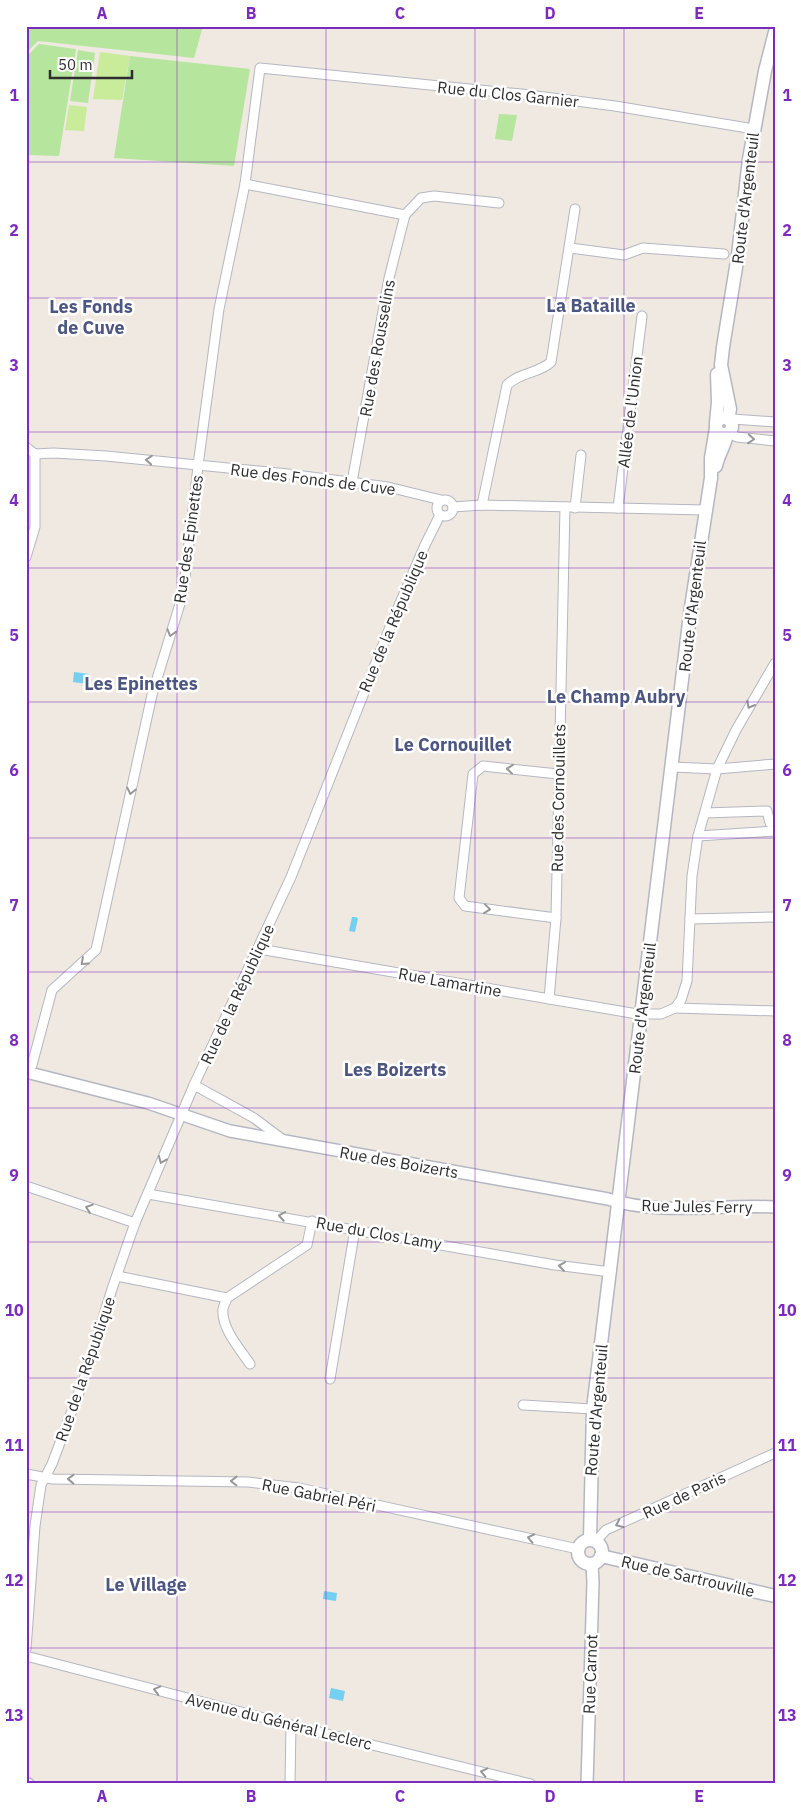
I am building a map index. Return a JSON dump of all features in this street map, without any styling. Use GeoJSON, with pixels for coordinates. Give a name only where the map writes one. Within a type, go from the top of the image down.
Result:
{"type":"FeatureCollection","features":[{"type":"Feature","properties":{"kind":"main road","name":"Route d'Argenteuil"},"geometry":{"type":"LineString","coordinates":[[593,1540],[593,1409],[690,614],[710,478],[711,458],[725,427],[730,409],[721,365],[738,255],[745,187],[754,129],[775,32]]}},
{"type":"Feature","properties":{"kind":"main road"},"geometry":{"type":"LineString","coordinates":[[593,1540],[602,1548],[596,1560],[581,1560],[578,1555],[578,1549],[583,1541],[593,1540]]}},
{"type":"Feature","properties":{"kind":"main road","name":"Rue de Sartrouville"},"geometry":{"type":"LineString","coordinates":[[596,1560],[775,1596]]}},
{"type":"Feature","properties":{"kind":"street","name":"Rue du Clos Garnier"},"geometry":{"type":"LineString","coordinates":[[260,68],[521,94],[615,106],[754,129]]}},
{"type":"Feature","properties":{"kind":"street","name":"Rue des Epinettes"},"geometry":{"type":"LineString","coordinates":[[27,1072],[32,1065],[52,990],[96,950],[152,695],[183,594],[219,309],[245,184],[260,68]]}},
{"type":"Feature","properties":{"kind":"street"},"geometry":{"type":"LineString","coordinates":[[245,184],[405,215],[421,198],[434,196],[499,203]]}},
{"type":"Feature","properties":{"kind":"street"},"geometry":{"type":"LineString","coordinates":[[482,505],[507,385],[524,374],[547,366],[551,362],[575,209]]}},
{"type":"Feature","properties":{"kind":"street","name":"Rue des Rousselins"},"geometry":{"type":"LineString","coordinates":[[352,482],[389,278],[405,215]]}},
{"type":"Feature","properties":{"kind":"street"},"geometry":{"type":"LineString","coordinates":[[570,248],[624,255],[643,248],[724,254]]}},
{"type":"Feature","properties":{"kind":"street","name":"Allée de l'Union"},"geometry":{"type":"LineString","coordinates":[[618,508],[642,316]]}},
{"type":"Feature","properties":{"kind":"street"},"geometry":{"type":"LineString","coordinates":[[775,422],[733,419],[725,427],[736,437],[775,441]]}},
{"type":"Feature","properties":{"kind":"street"},"geometry":{"type":"LineString","coordinates":[[26,447],[35,454],[35,527],[26,557]]}},
{"type":"Feature","properties":{"kind":"street","name":"Rue des Fonds de Cuve"},"geometry":{"type":"LineString","coordinates":[[35,454],[54,453],[106,456],[352,482],[388,487],[440,500]]}},
{"type":"Feature","properties":{"kind":"street"},"geometry":{"type":"LineString","coordinates":[[575,508],[581,455]]}},
{"type":"Feature","properties":{"kind":"street"},"geometry":{"type":"LineString","coordinates":[[440,500],[449,500],[453,507],[450,514],[445,516],[440,515],[436,508],[440,500]]}},
{"type":"Feature","properties":{"kind":"street"},"geometry":{"type":"LineString","coordinates":[[453,507],[482,505],[705,510]]}},
{"type":"Feature","properties":{"kind":"street","name":"Rue des Cornouillets"},"geometry":{"type":"LineString","coordinates":[[549,999],[556,918],[565,507]]}},
{"type":"Feature","properties":{"kind":"street","name":"Rue de la République"},"geometry":{"type":"LineString","coordinates":[[26,1649],[35,1526],[41,1485],[52,1464],[85,1376],[135,1223],[180,1115],[291,877],[392,622],[440,515]]}},
{"type":"Feature","properties":{"kind":"street"},"geometry":{"type":"LineString","coordinates":[[675,1008],[681,1000],[687,981],[692,876],[698,836],[717,769],[736,730],[775,663]]}},
{"type":"Feature","properties":{"kind":"street"},"geometry":{"type":"LineString","coordinates":[[672,767],[717,769],[775,764]]}},
{"type":"Feature","properties":{"kind":"street"},"geometry":{"type":"LineString","coordinates":[[556,918],[465,906],[459,898],[473,774],[483,766],[558,774]]}},
{"type":"Feature","properties":{"kind":"street"},"geometry":{"type":"LineString","coordinates":[[698,836],[772,827],[767,812],[705,813]]}},
{"type":"Feature","properties":{"kind":"street"},"geometry":{"type":"LineString","coordinates":[[690,919],[775,917]]}},
{"type":"Feature","properties":{"kind":"street","name":"Rue Lamartine"},"geometry":{"type":"LineString","coordinates":[[259,949],[642,1014],[660,1014],[675,1008],[775,1011]]}},
{"type":"Feature","properties":{"kind":"street","name":"Rue des Boizerts"},"geometry":{"type":"LineString","coordinates":[[27,1072],[148,1103],[230,1131],[619,1202]]}},
{"type":"Feature","properties":{"kind":"street"},"geometry":{"type":"LineString","coordinates":[[194,1085],[254,1118],[284,1141]]}},
{"type":"Feature","properties":{"kind":"street"},"geometry":{"type":"LineString","coordinates":[[26,1186],[135,1223]]}},
{"type":"Feature","properties":{"kind":"street","name":"Rue du Clos Lamy"},"geometry":{"type":"LineString","coordinates":[[148,1194],[312,1221],[556,1265],[611,1272]]}},
{"type":"Feature","properties":{"kind":"street","name":"Rue Jules Ferry"},"geometry":{"type":"LineString","coordinates":[[619,1202],[629,1205],[674,1208],[775,1207]]}},
{"type":"Feature","properties":{"kind":"street"},"geometry":{"type":"LineString","coordinates":[[250,1364],[228,1329],[224,1318],[223,1308],[227,1298],[307,1245],[312,1221]]}},
{"type":"Feature","properties":{"kind":"street"},"geometry":{"type":"LineString","coordinates":[[330,1380],[355,1229]]}},
{"type":"Feature","properties":{"kind":"street"},"geometry":{"type":"LineString","coordinates":[[117,1276],[227,1298]]}},
{"type":"Feature","properties":{"kind":"street"},"geometry":{"type":"LineString","coordinates":[[523,1405],[593,1409]]}},
{"type":"Feature","properties":{"kind":"street","name":"Rue de Paris"},"geometry":{"type":"LineString","coordinates":[[593,1540],[606,1530],[775,1453]]}},
{"type":"Feature","properties":{"kind":"street","name":"Rue Gabriel Péri"},"geometry":{"type":"LineString","coordinates":[[26,1474],[95,1480],[248,1482],[299,1488],[578,1549]]}},
{"type":"Feature","properties":{"kind":"street","name":"Rue Carnot"},"geometry":{"type":"LineString","coordinates":[[587,1784],[593,1582],[596,1560]]}},
{"type":"Feature","properties":{"kind":"street","name":"Avenue du Général Leclerc"},"geometry":{"type":"LineString","coordinates":[[26,1656],[291,1725],[532,1784]]}},
{"type":"Feature","properties":{"kind":"street"},"geometry":{"type":"LineString","coordinates":[[290,1784],[291,1725]]}},
{"type":"Feature","properties":{"kind":"green space"},"geometry":{"type":"Polygon","coordinates":[[[26,26],[203,26],[194,58],[38,41],[26,53],[26,26]]]}},
{"type":"Feature","properties":{"kind":"green space"},"geometry":{"type":"Polygon","coordinates":[[[39,44],[76,49],[59,156],[26,155],[26,57],[39,44]]]}},
{"type":"Feature","properties":{"kind":"green space"},"geometry":{"type":"Polygon","coordinates":[[[78,50],[95,53],[88,103],[70,101],[78,50]]]}},
{"type":"Feature","properties":{"kind":"green space"},"geometry":{"type":"Polygon","coordinates":[[[100,52],[130,56],[122,100],[93,99],[100,52]]]}},
{"type":"Feature","properties":{"kind":"green space"},"geometry":{"type":"Polygon","coordinates":[[[130,56],[250,69],[234,166],[114,158],[130,56]]]}},
{"type":"Feature","properties":{"kind":"green space"},"geometry":{"type":"Polygon","coordinates":[[[69,105],[87,107],[84,131],[65,130],[69,105]]]}},
{"type":"Feature","properties":{"kind":"green space"},"geometry":{"type":"Polygon","coordinates":[[[499,114],[517,115],[512,141],[495,139],[499,114]]]}},
{"type":"Feature","properties":{"kind":"water"},"geometry":{"type":"Polygon","coordinates":[[[74,672],[89,674],[88,684],[73,682],[74,672]]]}},
{"type":"Feature","properties":{"kind":"water"},"geometry":{"type":"Polygon","coordinates":[[[352,917],[358,918],[355,932],[349,931],[352,917]]]}},
{"type":"Feature","properties":{"kind":"water"},"geometry":{"type":"Polygon","coordinates":[[[324,1591],[337,1593],[336,1601],[323,1599],[324,1591]]]}},
{"type":"Feature","properties":{"kind":"water"},"geometry":{"type":"Polygon","coordinates":[[[331,1688],[345,1691],[343,1701],[329,1698],[331,1688]]]}},
{"type":"Feature","properties":{"kind":"district","name":"La Bataille"},"geometry":{"type":"Point","coordinates":[591,306]}},
{"type":"Feature","properties":{"kind":"district","name":"Les Fonds de Cuve"},"geometry":{"type":"Point","coordinates":[91,317]}},
{"type":"Feature","properties":{"kind":"district","name":"Les Epinettes"},"geometry":{"type":"Point","coordinates":[141,684]}},
{"type":"Feature","properties":{"kind":"district","name":"Le Champ Aubry"},"geometry":{"type":"Point","coordinates":[616,697]}},
{"type":"Feature","properties":{"kind":"district","name":"Le Cornouillet"},"geometry":{"type":"Point","coordinates":[453,745]}},
{"type":"Feature","properties":{"kind":"district","name":"Les Boizerts"},"geometry":{"type":"Point","coordinates":[395,1070]}},
{"type":"Feature","properties":{"kind":"district","name":"Le Village"},"geometry":{"type":"Point","coordinates":[146,1585]}}]}
